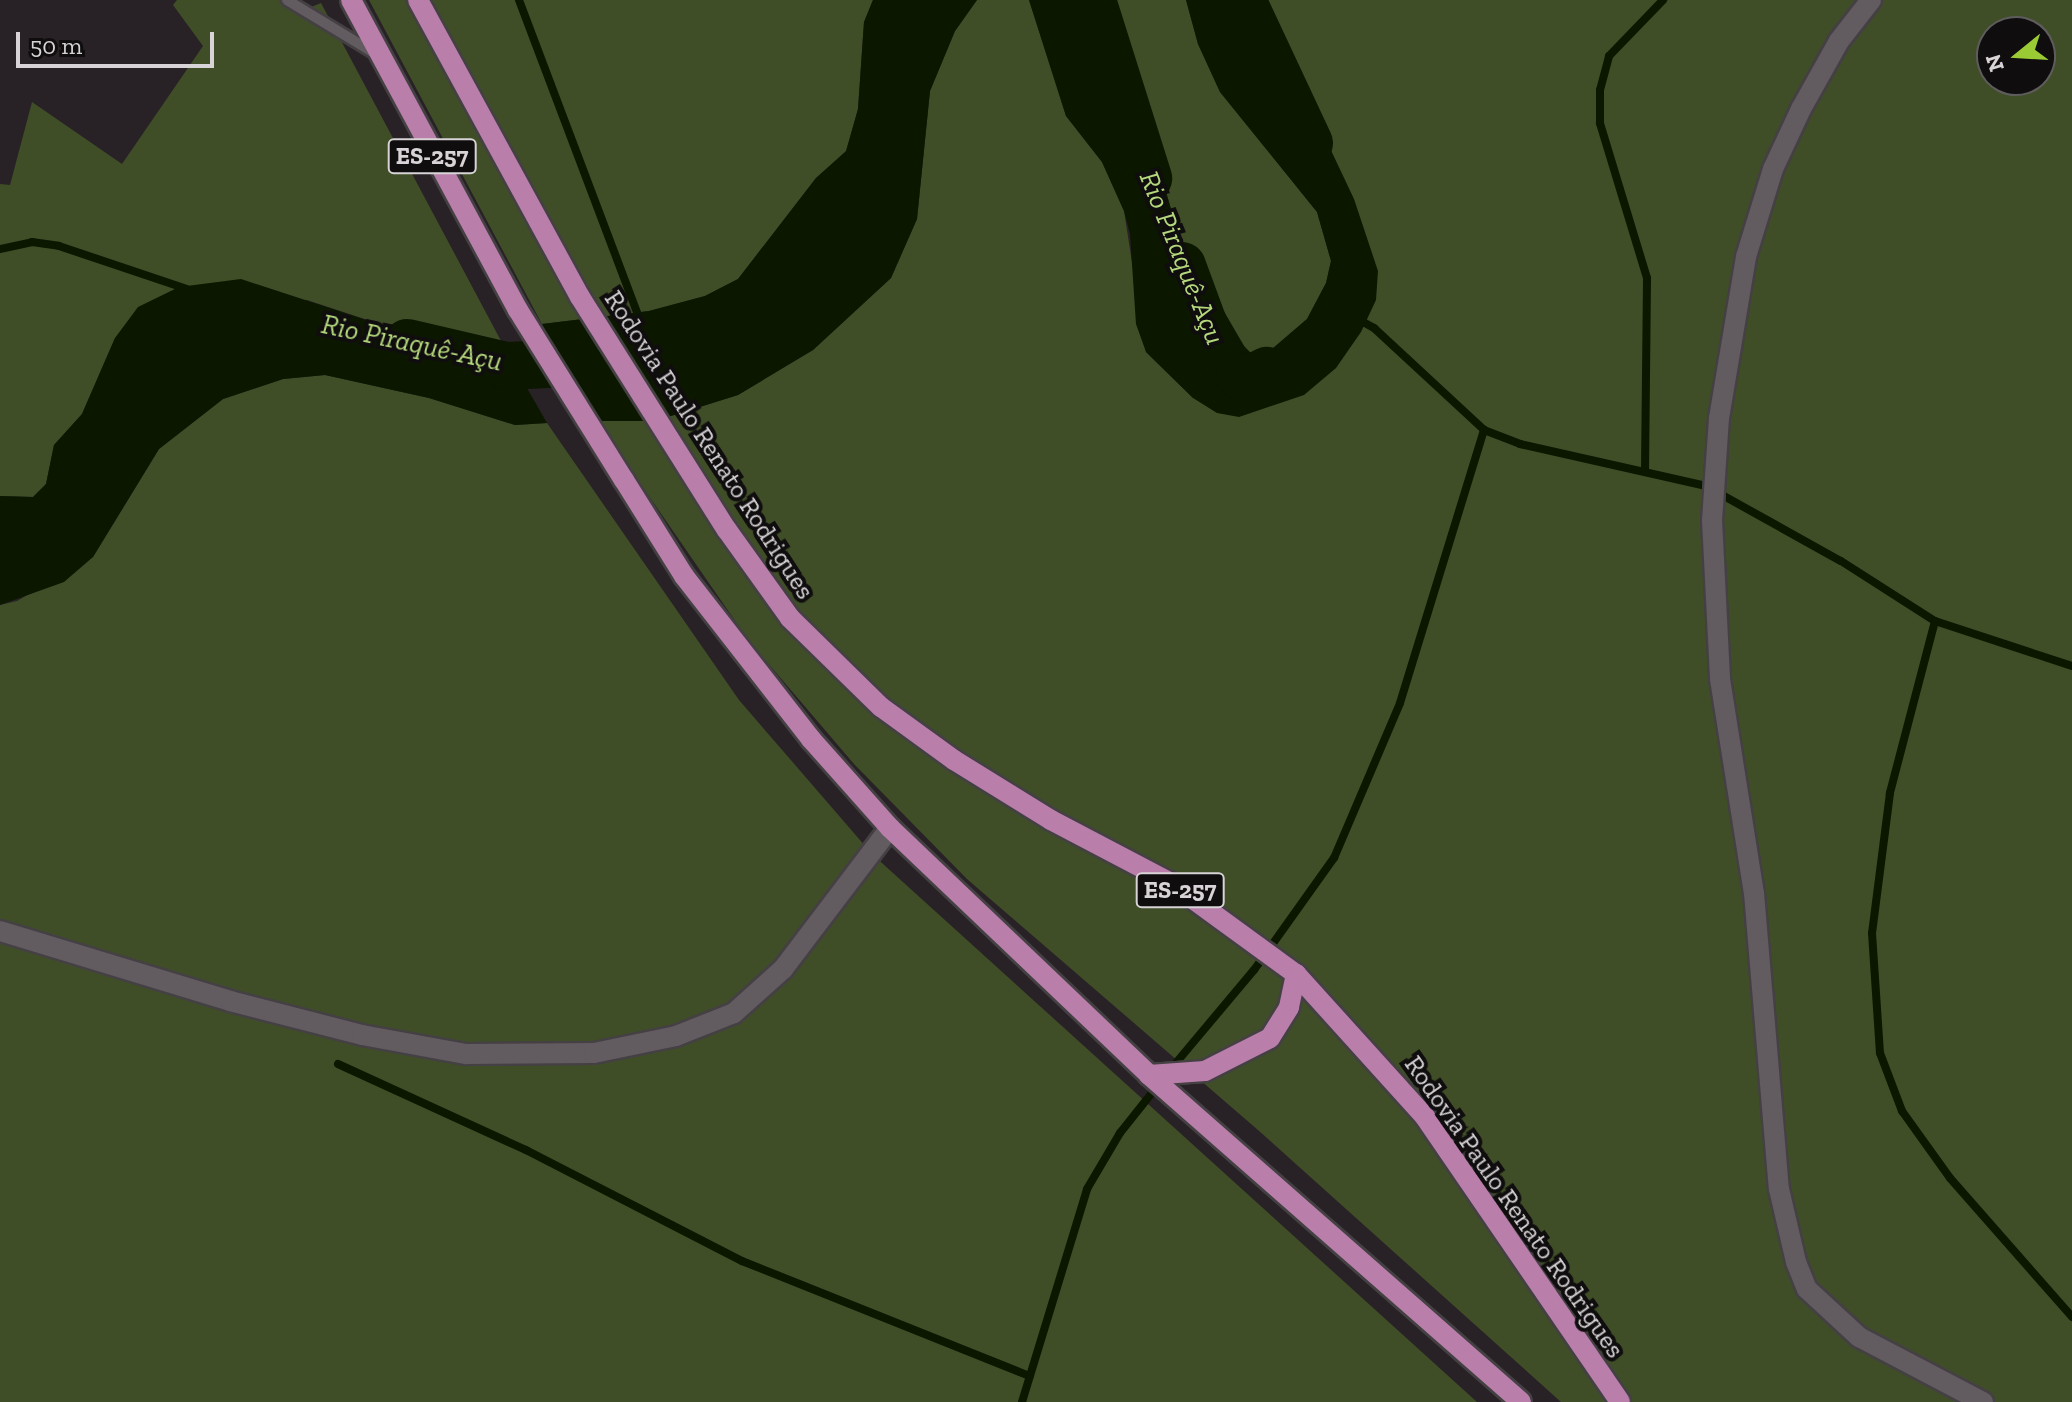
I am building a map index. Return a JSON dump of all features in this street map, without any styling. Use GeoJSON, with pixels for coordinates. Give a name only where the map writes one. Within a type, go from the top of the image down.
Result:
{"type":"FeatureCollection","features":[{"type":"Feature","properties":{"kind":"main road","name":"ES-257"},"geometry":{"type":"LineString","coordinates":[[351,0],[376,54],[518,310],[684,576],[740,652],[890,828],[1149,1075],[1521,1402]]}},
{"type":"Feature","properties":{"kind":"main road","name":"Rodovia Paulo Renato Rodrigues"},"geometry":{"type":"LineString","coordinates":[[418,0],[580,297],[790,618],[881,707],[1051,820],[1171,883],[1296,974],[1425,1117],[1620,1402]]}},
{"type":"Feature","properties":{"kind":"main road"},"geometry":{"type":"LineString","coordinates":[[1149,1075],[1205,1071],[1260,1045],[1282,1021],[1296,974]]}},
{"type":"Feature","properties":{"kind":"street"},"geometry":{"type":"LineString","coordinates":[[1871,0],[1839,41],[1801,109],[1773,169],[1746,257],[1719,418],[1712,520],[1720,679],[1754,893],[1779,1189],[1796,1262],[1807,1289],[1859,1337],[1983,1402]]}},
{"type":"Feature","properties":{"kind":"street"},"geometry":{"type":"LineString","coordinates":[[0,931],[230,1001],[362,1035],[466,1054],[594,1053],[676,1036],[734,1013],[783,969],[890,828]]}},
{"type":"Feature","properties":{"kind":"lane"},"geometry":{"type":"LineString","coordinates":[[287,0],[376,54]]}},
{"type":"Feature","properties":{"kind":"lane"},"geometry":{"type":"LineString","coordinates":[[432,28],[433,0]]}},
{"type":"Feature","properties":{"kind":"green space"},"geometry":{"type":"Polygon","coordinates":[[[177,0],[285,0],[304,10],[321,3],[516,369],[307,300],[115,338],[82,414],[54,445],[46,484],[33,497],[0,496],[0,184],[10,185],[32,102],[122,164],[203,46],[173,5],[177,0]]]}},
{"type":"Feature","properties":{"kind":"green space"},"geometry":{"type":"Polygon","coordinates":[[[369,0],[873,0],[864,22],[858,109],[846,152],[816,178],[738,279],[705,296],[649,311],[542,324],[369,0]]]}},
{"type":"Feature","properties":{"kind":"green space"},"geometry":{"type":"Polygon","coordinates":[[[977,0],[1029,0],[1066,116],[1102,162],[1124,211],[1146,352],[1193,398],[1336,368],[1331,152],[1320,127],[1282,84],[1249,0],[2072,0],[2072,1402],[1561,1402],[1258,1130],[967,879],[854,764],[749,641],[597,421],[655,421],[738,395],[813,350],[891,278],[917,219],[930,91],[955,31],[977,0]]]}},
{"type":"Feature","properties":{"kind":"green space"},"geometry":{"type":"Polygon","coordinates":[[[1108,0],[1186,0],[1198,44],[1220,92],[1317,212],[1331,261],[1326,283],[1307,319],[1258,361],[1231,357],[1207,332],[1159,168],[1109,87],[1104,67],[1108,0]]]}},
{"type":"Feature","properties":{"kind":"green space"},"geometry":{"type":"Polygon","coordinates":[[[325,375],[429,398],[515,425],[547,423],[739,700],[872,854],[1477,1402],[0,1402],[0,605],[17,601],[93,557],[159,449],[223,399],[283,379],[325,375]]]}},
{"type":"Feature","properties":{"kind":"water"},"geometry":{"type":"Polygon","coordinates":[[[873,0],[977,0],[955,31],[930,91],[917,219],[891,278],[813,350],[738,395],[655,421],[597,421],[542,324],[649,311],[705,296],[738,279],[816,178],[846,151],[858,109],[864,22],[873,0]]]}},
{"type":"Feature","properties":{"kind":"water"},"geometry":{"type":"Polygon","coordinates":[[[1029,0],[1108,0],[1104,67],[1109,87],[1159,168],[1207,332],[1231,357],[1258,361],[1307,319],[1326,283],[1331,261],[1317,212],[1220,92],[1198,44],[1186,0],[1249,0],[1282,84],[1320,127],[1354,199],[1378,271],[1376,300],[1361,332],[1336,368],[1304,395],[1239,417],[1217,413],[1193,398],[1146,352],[1136,324],[1130,234],[1124,211],[1102,162],[1066,116],[1029,0]]]}},
{"type":"Feature","properties":{"kind":"water"},"geometry":{"type":"Polygon","coordinates":[[[241,279],[516,369],[547,423],[515,425],[429,398],[325,375],[283,379],[223,399],[159,449],[93,557],[64,582],[0,605],[0,496],[33,497],[46,484],[54,445],[82,414],[115,338],[138,307],[179,287],[241,279]]]}},
{"type":"Feature","properties":{"kind":"waterway"},"geometry":{"type":"LineString","coordinates":[[519,0],[640,321]]}},
{"type":"Feature","properties":{"kind":"waterway","name":"Rio Piraquê-Açu"},"geometry":{"type":"LineString","coordinates":[[1092,0],[1148,178]]}},
{"type":"Feature","properties":{"kind":"waterway","name":"Rio Piraquê-Açu"},"geometry":{"type":"LineString","coordinates":[[1242,0],[1309,143]]}},
{"type":"Feature","properties":{"kind":"waterway"},"geometry":{"type":"LineString","coordinates":[[1645,471],[1647,278],[1600,123],[1600,90],[1609,56],[1663,0]]}},
{"type":"Feature","properties":{"kind":"waterway"},"geometry":{"type":"LineString","coordinates":[[0,249],[32,242],[59,246],[187,289]]}},
{"type":"Feature","properties":{"kind":"waterway","name":"Rio Piraquê-Açu"},"geometry":{"type":"LineString","coordinates":[[1182,266],[1203,323],[1225,361],[1240,376],[1253,378],[1267,371]]}},
{"type":"Feature","properties":{"kind":"waterway"},"geometry":{"type":"LineString","coordinates":[[1356,318],[1374,328],[1484,430],[1520,444],[1706,486],[1841,561],[1935,621],[2072,666]]}},
{"type":"Feature","properties":{"kind":"waterway","name":"Rio Piraquê-Açu"},"geometry":{"type":"LineString","coordinates":[[407,343],[507,366],[607,361]]}},
{"type":"Feature","properties":{"kind":"waterway"},"geometry":{"type":"LineString","coordinates":[[1170,1070],[1254,970],[1334,858],[1400,703],[1484,430]]}},
{"type":"Feature","properties":{"kind":"waterway"},"geometry":{"type":"LineString","coordinates":[[1935,621],[1890,793],[1872,933],[1880,1053],[1902,1111],[1950,1178],[2072,1317]]}},
{"type":"Feature","properties":{"kind":"waterway"},"geometry":{"type":"LineString","coordinates":[[338,1064],[526,1150],[742,1261],[1030,1376]]}},
{"type":"Feature","properties":{"kind":"waterway"},"geometry":{"type":"LineString","coordinates":[[1022,1402],[1087,1189],[1120,1133],[1159,1084]]}}]}
